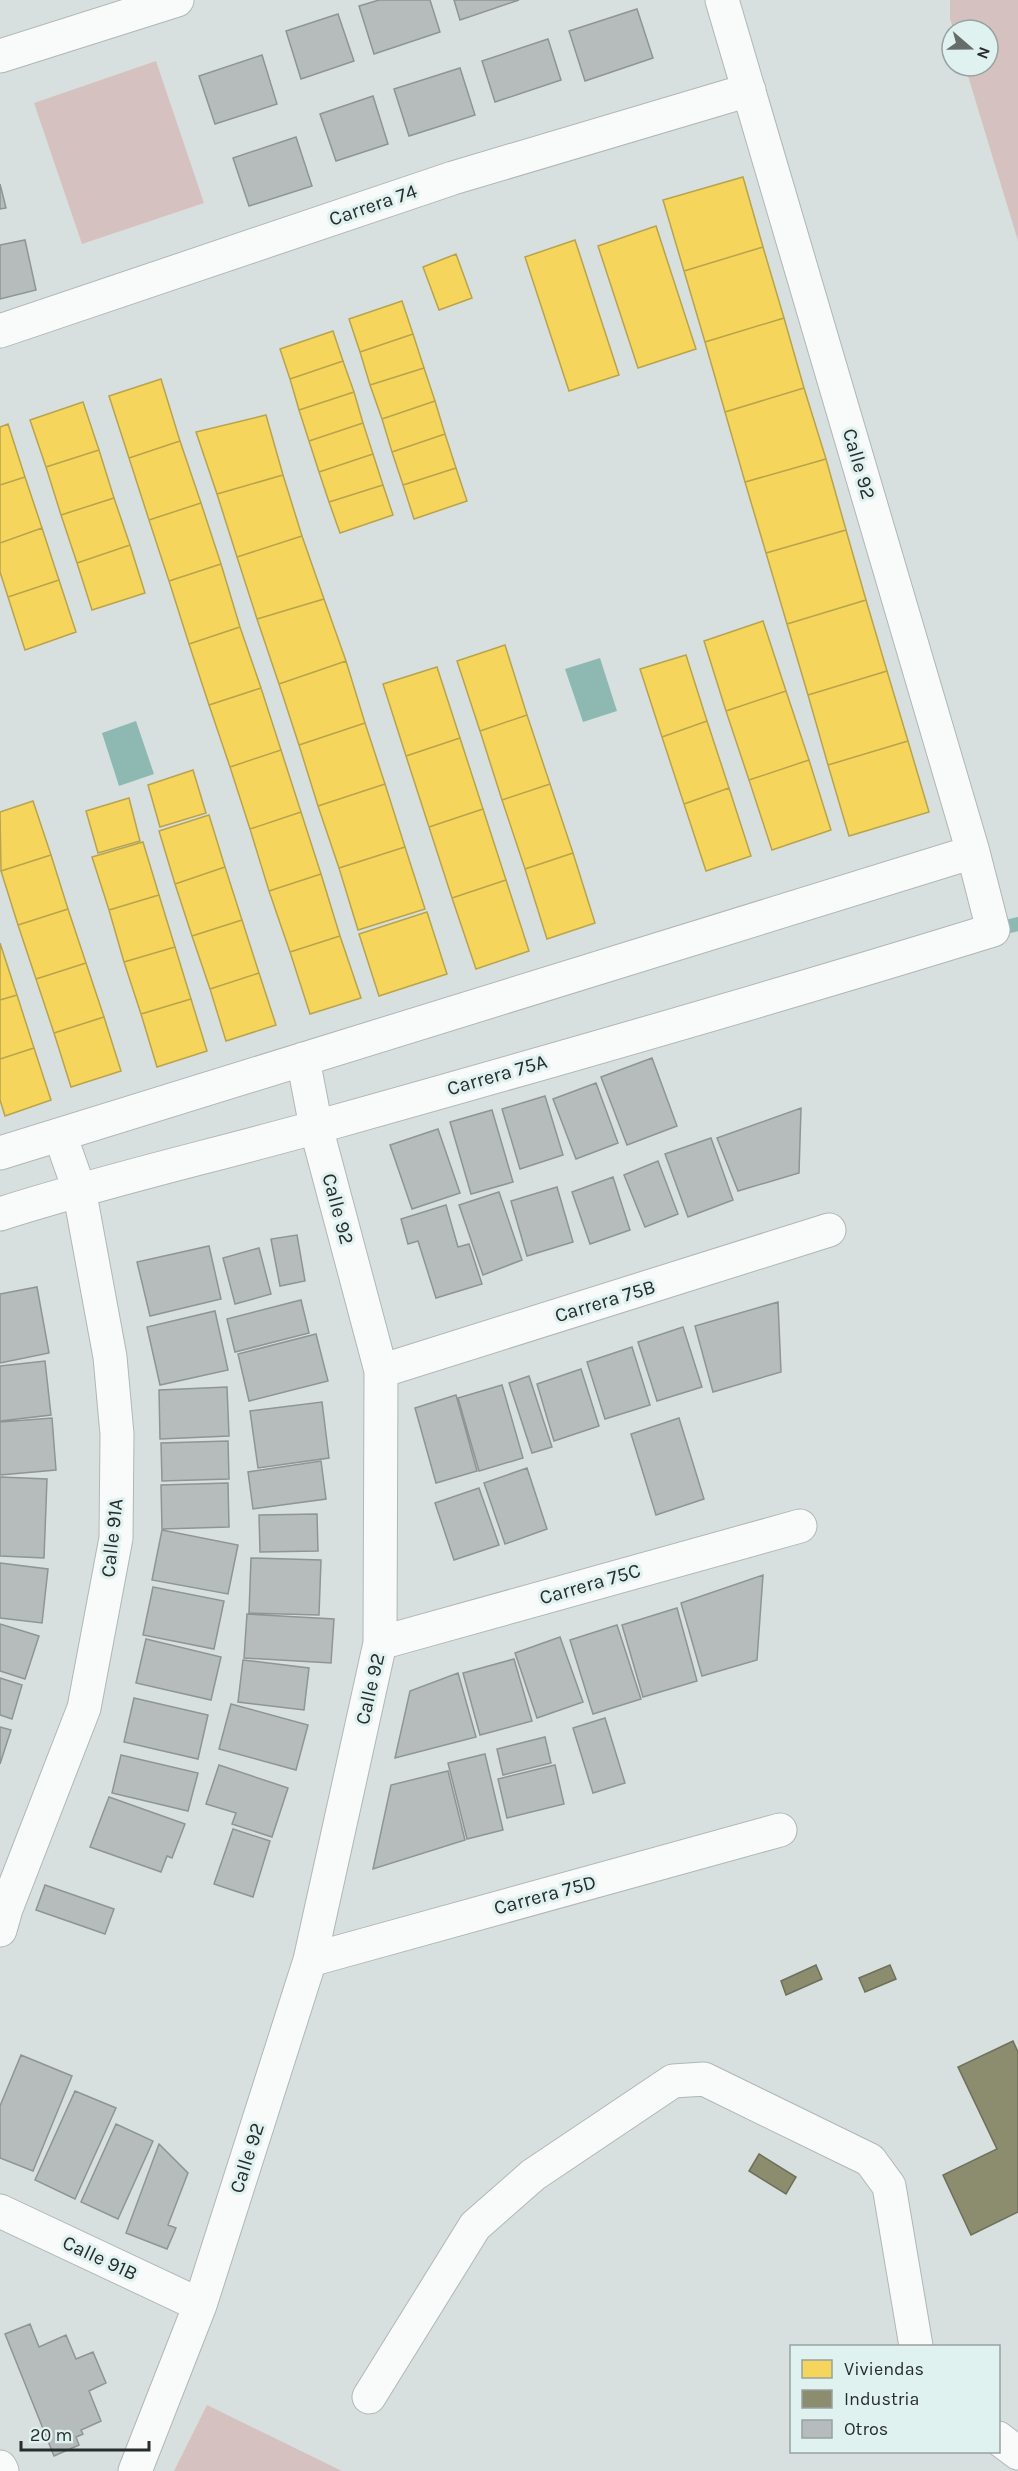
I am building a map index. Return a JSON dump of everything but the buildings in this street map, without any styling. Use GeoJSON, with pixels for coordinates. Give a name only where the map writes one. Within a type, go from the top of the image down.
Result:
{"type":"FeatureCollection","features":[{"type":"Feature","properties":{"kind":"street"},"geometry":{"type":"LineString","coordinates":[[0,56],[177,0]]}},
{"type":"Feature","properties":{"kind":"street","name":"Calle 92"},"geometry":{"type":"LineString","coordinates":[[722,0],[973,852],[993,930]]}},
{"type":"Feature","properties":{"kind":"street","name":"Carrera 74"},"geometry":{"type":"LineString","coordinates":[[0,331],[453,178],[750,90]]}},
{"type":"Feature","properties":{"kind":"street"},"geometry":{"type":"LineString","coordinates":[[0,1153],[973,852]]}},
{"type":"Feature","properties":{"kind":"street","name":"Carrera 75A"},"geometry":{"type":"LineString","coordinates":[[0,1214],[79,1189],[316,1127],[799,990],[993,930]]}},
{"type":"Feature","properties":{"kind":"street","name":"Calle 92"},"geometry":{"type":"LineString","coordinates":[[135,2471],[200,2305],[309,1960],[380,1643],[381,1371],[316,1127],[303,1059]]}},
{"type":"Feature","properties":{"kind":"street","name":"Calle 91A"},"geometry":{"type":"LineString","coordinates":[[0,1930],[6,1909],[84,1708],[116,1538],[117,1434],[110,1357],[79,1189],[60,1135]]}},
{"type":"Feature","properties":{"kind":"street","name":"Carrera 75B"},"geometry":{"type":"LineString","coordinates":[[381,1371],[829,1230]]}},
{"type":"Feature","properties":{"kind":"street","name":"Carrera 75C"},"geometry":{"type":"LineString","coordinates":[[380,1643],[800,1526]]}},
{"type":"Feature","properties":{"kind":"street","name":"Carrera 75D"},"geometry":{"type":"LineString","coordinates":[[309,1960],[780,1830]]}},
{"type":"Feature","properties":{"kind":"street"},"geometry":{"type":"LineString","coordinates":[[369,2397],[475,2226],[533,2175],[674,2081],[704,2079],[870,2160],[889,2187],[916,2345]]}},
{"type":"Feature","properties":{"kind":"street","name":"Calle 91B"},"geometry":{"type":"LineString","coordinates":[[0,2211],[200,2305]]}},
{"type":"Feature","properties":{"kind":"street"},"geometry":{"type":"LineString","coordinates":[[1000,2439],[1018,2453]]}},
{"type":"Feature","properties":{"kind":"shaded area"},"geometry":{"type":"Polygon","coordinates":[[[950,0],[1018,0],[1018,241],[969,78],[1000,78],[1000,18],[950,18],[950,0]]]}},
{"type":"Feature","properties":{"kind":"shaded area"},"geometry":{"type":"Polygon","coordinates":[[[156,61],[204,203],[82,244],[34,103],[156,61]]]}},
{"type":"Feature","properties":{"kind":"shaded area"},"geometry":{"type":"Polygon","coordinates":[[[207,2405],[342,2471],[174,2471],[207,2405]]]}},
{"type":"Feature","properties":{"kind":"water"},"geometry":{"type":"Polygon","coordinates":[[[600,658],[617,711],[583,722],[565,669],[600,658]]]}},
{"type":"Feature","properties":{"kind":"water"},"geometry":{"type":"Polygon","coordinates":[[[136,721],[154,774],[119,786],[102,733],[136,721]]]}},
{"type":"Feature","properties":{"kind":"waterway"},"geometry":{"type":"LineString","coordinates":[[993,930],[1018,924]]}}]}
